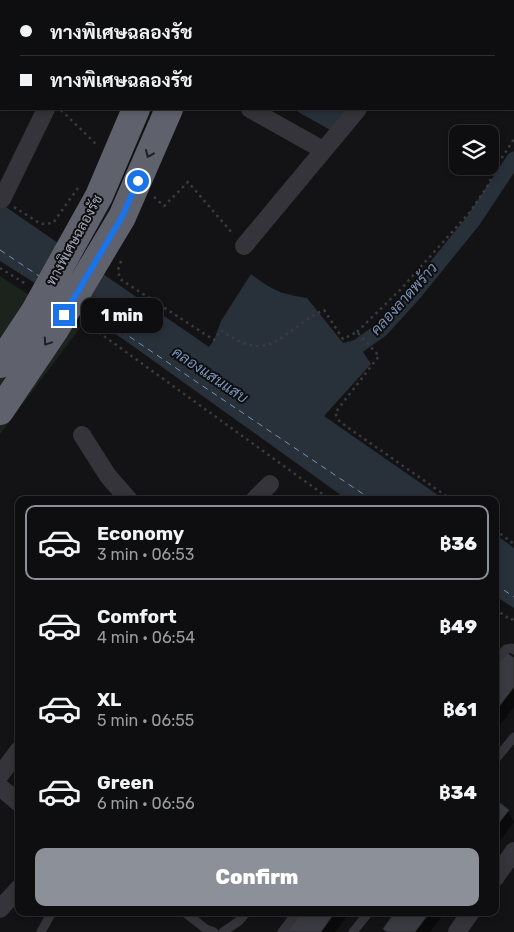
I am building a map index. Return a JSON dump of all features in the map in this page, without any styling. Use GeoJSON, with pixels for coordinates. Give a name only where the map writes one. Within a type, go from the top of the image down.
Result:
{"type":"FeatureCollection","features":[{"type":"Feature","properties":{"kind":"highway","name":"ทางพิเศษฉลองรัช"},"geometry":{"type":"LineString","coordinates":[[0,364],[35,311],[99,196],[136,110]]}},
{"type":"Feature","properties":{"kind":"highway","name":"ทางพิเศษฉลองรัช"},"geometry":{"type":"LineString","coordinates":[[0,411],[54,331],[122,217],[169,110]]}},
{"type":"Feature","properties":{"kind":"street"},"geometry":{"type":"LineString","coordinates":[[2,199],[46,110]]}},
{"type":"Feature","properties":{"kind":"street"},"geometry":{"type":"LineString","coordinates":[[252,110],[322,150]]}},
{"type":"Feature","properties":{"kind":"street"},"geometry":{"type":"LineString","coordinates":[[244,246],[357,110]]}},
{"type":"Feature","properties":{"kind":"street"},"geometry":{"type":"LineString","coordinates":[[82,435],[108,476],[126,496]]}},
{"type":"Feature","properties":{"kind":"street"},"geometry":{"type":"LineString","coordinates":[[258,496],[270,484]]}},
{"type":"Feature","properties":{"kind":"street"},"geometry":{"type":"LineString","coordinates":[[0,775],[15,755]]}},
{"type":"Feature","properties":{"kind":"street"},"geometry":{"type":"LineString","coordinates":[[0,787],[15,800]]}},
{"type":"Feature","properties":{"kind":"street"},"geometry":{"type":"LineString","coordinates":[[499,872],[514,850]]}},
{"type":"Feature","properties":{"kind":"street"},"geometry":{"type":"LineString","coordinates":[[0,909],[15,892]]}},
{"type":"Feature","properties":{"kind":"street"},"geometry":{"type":"LineString","coordinates":[[457,932],[468,916]]}},
{"type":"Feature","properties":{"kind":"lane"},"geometry":{"type":"LineString","coordinates":[[499,649],[509,648],[514,650]]}},
{"type":"Feature","properties":{"kind":"lane"},"geometry":{"type":"LineString","coordinates":[[499,755],[514,737]]}},
{"type":"Feature","properties":{"kind":"lane"},"geometry":{"type":"LineString","coordinates":[[41,932],[50,916]]}},
{"type":"Feature","properties":{"kind":"lane"},"geometry":{"type":"LineString","coordinates":[[189,916],[206,929],[214,932]]}},
{"type":"Feature","properties":{"kind":"lane"},"geometry":{"type":"LineString","coordinates":[[223,932],[243,916]]}},
{"type":"Feature","properties":{"kind":"lane"},"geometry":{"type":"LineString","coordinates":[[282,932],[294,916]]}},
{"type":"Feature","properties":{"kind":"lane"},"geometry":{"type":"LineString","coordinates":[[353,932],[366,916]]}},
{"type":"Feature","properties":{"kind":"path"},"geometry":{"type":"LineString","coordinates":[[120,278],[214,340],[222,330],[235,341],[246,346],[268,345],[276,342],[324,310],[343,339],[357,332],[400,290],[470,212],[487,187],[499,162],[514,139]]}},
{"type":"Feature","properties":{"kind":"path"},"geometry":{"type":"LineString","coordinates":[[2,199],[41,224]]}},
{"type":"Feature","properties":{"kind":"path"},"geometry":{"type":"LineString","coordinates":[[0,268],[31,287]]}},
{"type":"Feature","properties":{"kind":"path"},"geometry":{"type":"LineString","coordinates":[[76,317],[325,496]]}},
{"type":"Feature","properties":{"kind":"path"},"geometry":{"type":"LineString","coordinates":[[357,332],[379,356],[335,413],[340,422],[446,496]]}},
{"type":"Feature","properties":{"kind":"path"},"geometry":{"type":"LineString","coordinates":[[499,533],[514,544]]}},
{"type":"Feature","properties":{"kind":"path"},"geometry":{"type":"LineString","coordinates":[[499,612],[511,620],[514,618]]}},
{"type":"Feature","properties":{"kind":"shaded area"},"geometry":{"type":"Polygon","coordinates":[[[0,276],[80,328],[0,434],[0,276]]]}},
{"type":"Feature","properties":{"kind":"water"},"geometry":{"type":"Polygon","coordinates":[[[295,110],[350,110],[332,131],[295,110]]]}},
{"type":"Feature","properties":{"kind":"water","name":"คลองแสนแสบ"},"geometry":{"type":"Polygon","coordinates":[[[0,203],[209,347],[214,340],[221,321],[251,274],[277,290],[307,298],[343,343],[355,340],[371,364],[324,416],[439,496],[342,496],[123,339],[0,261],[0,203]]]}},
{"type":"Feature","properties":{"kind":"water"},"geometry":{"type":"Polygon","coordinates":[[[499,537],[514,548],[514,608],[499,599],[499,537]]]}},
{"type":"Feature","properties":{"kind":"building"},"geometry":{"type":"Polygon","coordinates":[[[506,652],[514,658],[514,687],[499,707],[499,662],[506,652]]]}},
{"type":"Feature","properties":{"kind":"building"},"geometry":{"type":"Polygon","coordinates":[[[499,802],[509,810],[499,823],[499,802]]]}},
{"type":"Feature","properties":{"kind":"building"},"geometry":{"type":"Polygon","coordinates":[[[298,916],[332,916],[321,932],[286,932],[298,916]]]}},
{"type":"Feature","properties":{"kind":"building"},"geometry":{"type":"Polygon","coordinates":[[[392,916],[427,916],[415,932],[387,932],[383,929],[392,916]]]}},
{"type":"Feature","properties":{"kind":"waterway","name":"คลองลาดพร้าว"},"geometry":{"type":"LineString","coordinates":[[343,357],[381,330],[413,295],[473,221],[514,159]]}},
{"type":"Feature","properties":{"kind":"ferry route"},"geometry":{"type":"LineString","coordinates":[[0,250],[39,276]]}},
{"type":"Feature","properties":{"kind":"ferry route"},"geometry":{"type":"LineString","coordinates":[[84,306],[366,496]]}},
{"type":"Feature","properties":{"kind":"ferry route"},"geometry":{"type":"LineString","coordinates":[[499,587],[514,597]]}},
{"type":"Feature","properties":{"kind":"route"},"geometry":{"type":"LineString","coordinates":[[64,315],[122,217],[138,181]]}}]}
